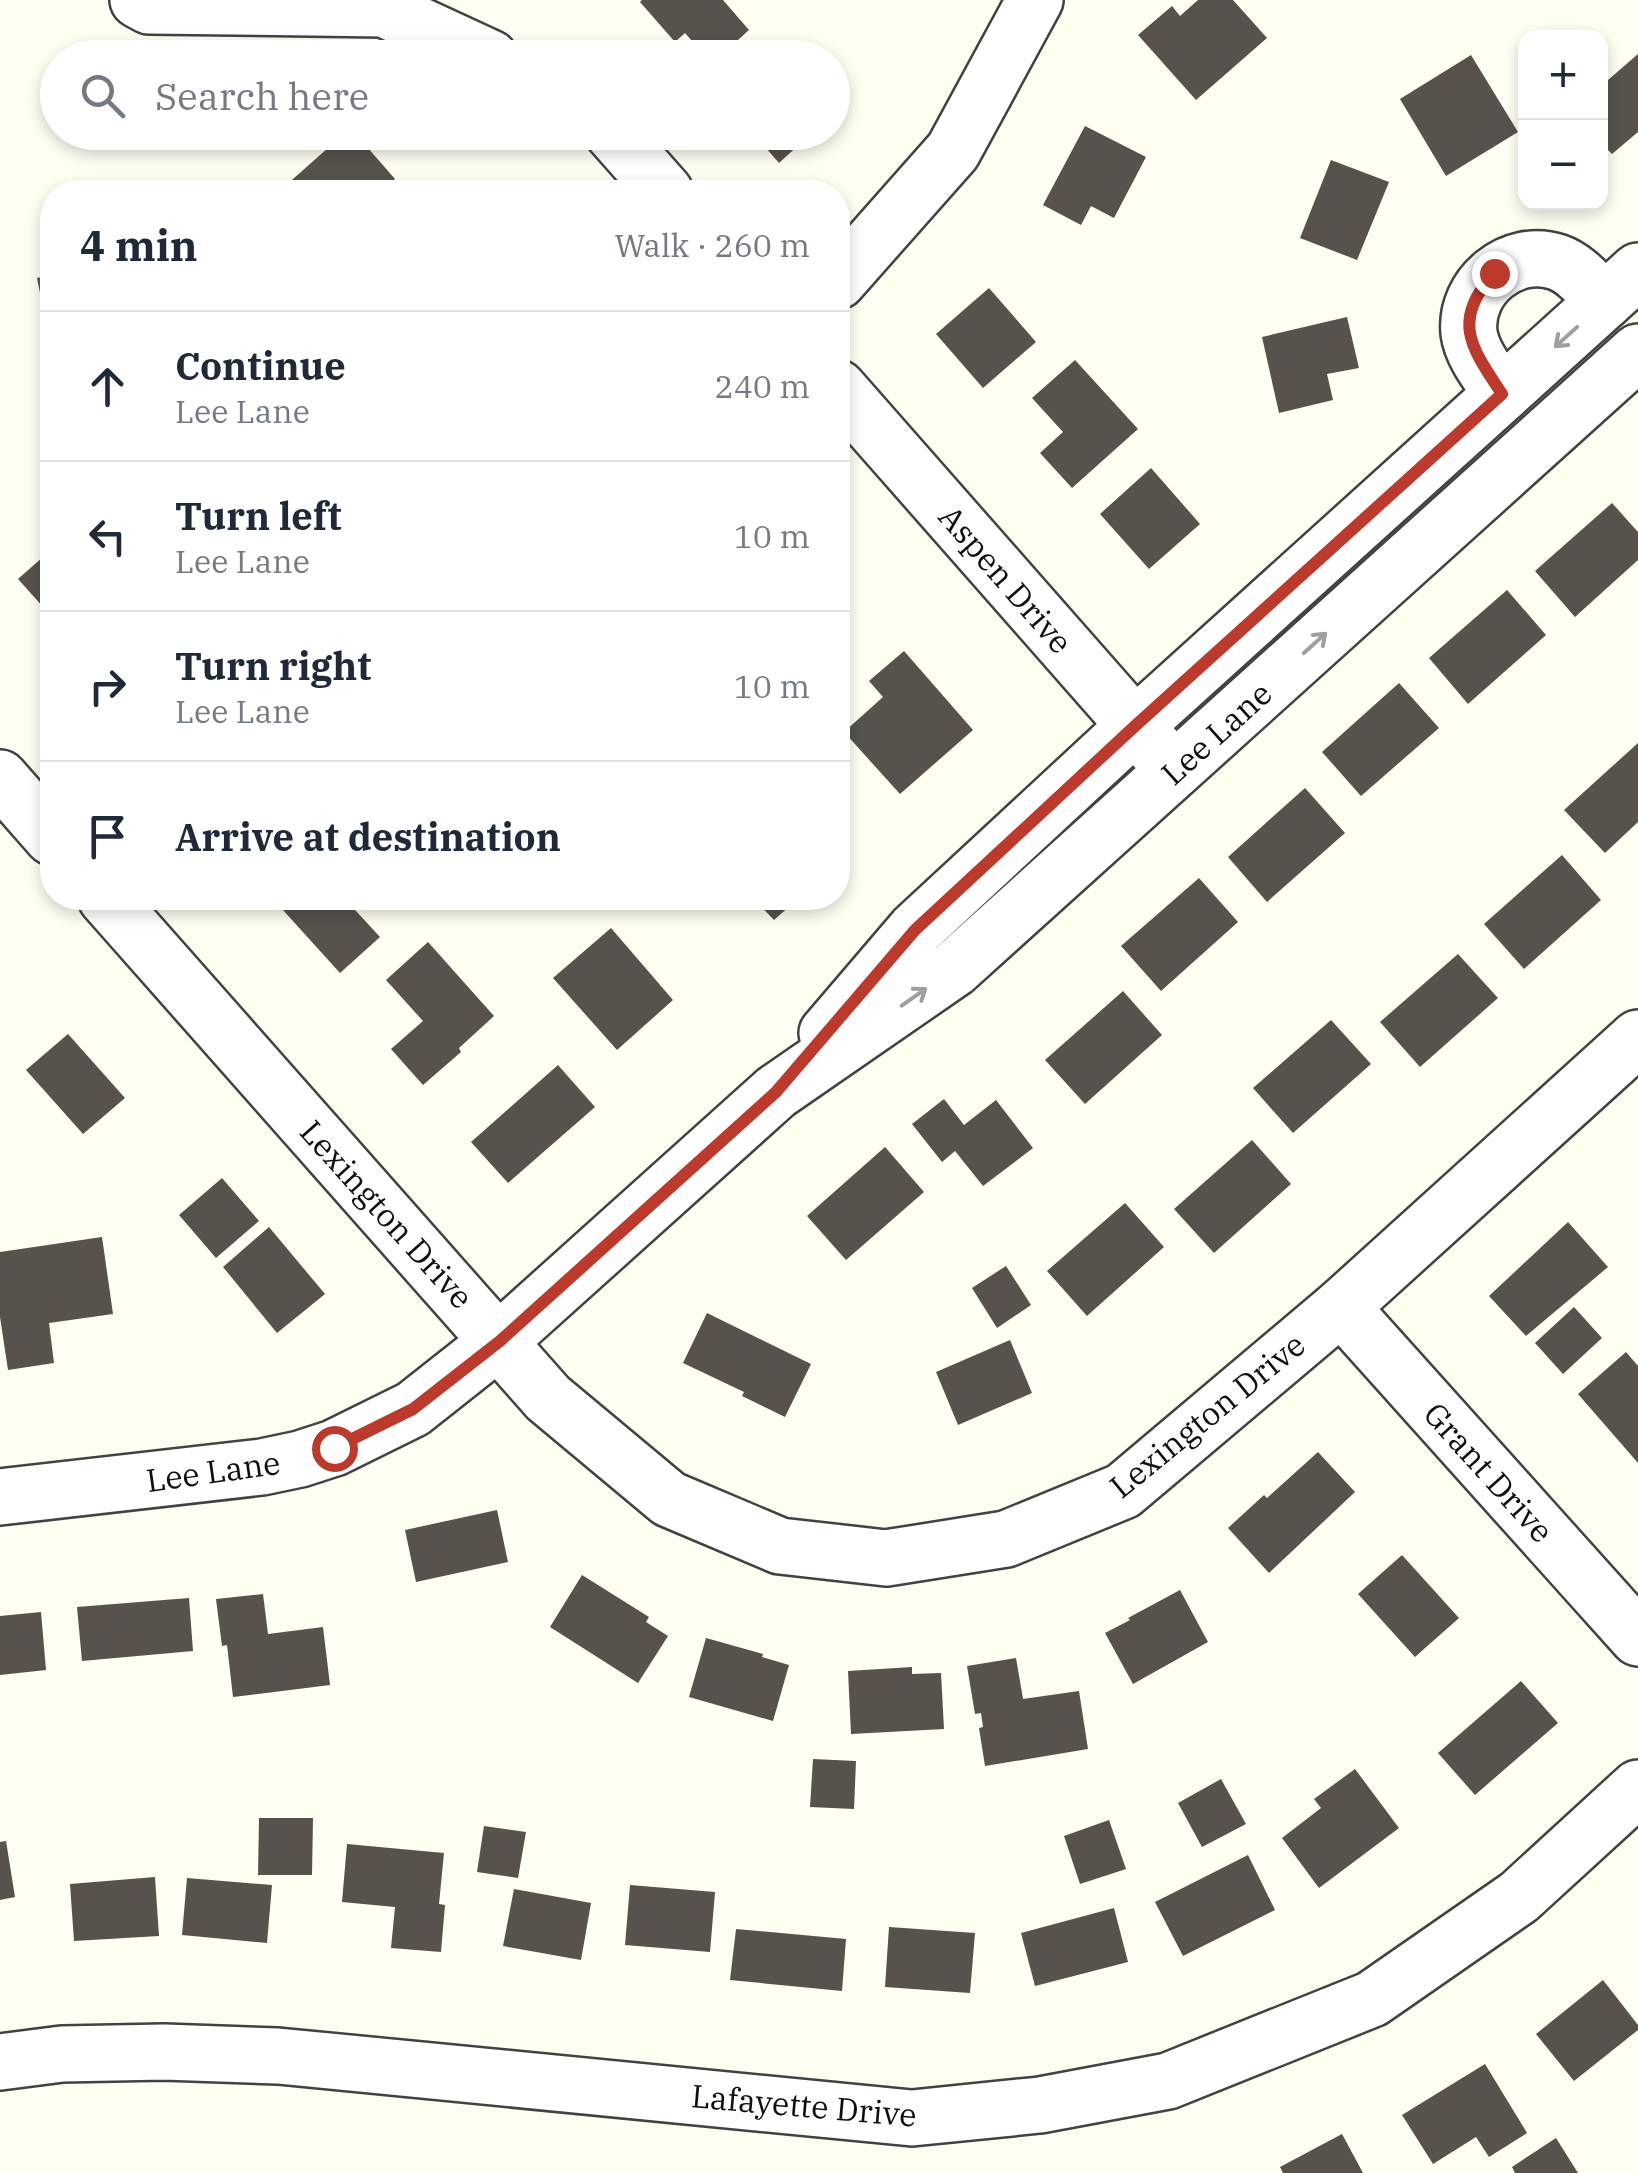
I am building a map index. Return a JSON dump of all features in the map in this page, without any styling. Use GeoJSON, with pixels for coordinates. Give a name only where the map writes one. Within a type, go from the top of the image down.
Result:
{"type":"FeatureCollection","features":[{"type":"Feature","properties":{"kind":"street"},"geometry":{"type":"LineString","coordinates":[[138,0],[149,6],[384,9],[451,40]]}},
{"type":"Feature","properties":{"kind":"street"},"geometry":{"type":"LineString","coordinates":[[850,267],[953,151],[1036,0]]}},
{"type":"Feature","properties":{"kind":"street"},"geometry":{"type":"LineString","coordinates":[[628,150],[654,180]]}},
{"type":"Feature","properties":{"kind":"street","name":"Lee Lane"},"geometry":{"type":"LineString","coordinates":[[1502,394],[1476,354],[1469,333],[1470,310],[1479,290],[1494,273],[1514,262],[1536,258],[1621,286]]}},
{"type":"Feature","properties":{"kind":"street","name":"Lee Lane"},"geometry":{"type":"LineString","coordinates":[[0,1497],[262,1467],[300,1459],[334,1448],[413,1409],[500,1341],[776,1092],[915,930],[1621,286]]}},
{"type":"Feature","properties":{"kind":"street","name":"Lee Lane"},"geometry":{"type":"LineString","coordinates":[[776,1092],[954,970],[1638,352]]}},
{"type":"Feature","properties":{"kind":"street","name":"Aspen Drive"},"geometry":{"type":"LineString","coordinates":[[850,402],[1174,770]]}},
{"type":"Feature","properties":{"kind":"street"},"geometry":{"type":"LineString","coordinates":[[0,778],[40,824]]}},
{"type":"Feature","properties":{"kind":"street","name":"Lexington Drive"},"geometry":{"type":"LineString","coordinates":[[117,910],[548,1398],[668,1499],[780,1546],[886,1558],[1006,1539],[1123,1491],[1341,1306],[1638,1038]]}},
{"type":"Feature","properties":{"kind":"street","name":"Grant Drive"},"geometry":{"type":"LineString","coordinates":[[1341,1306],[1638,1638]]}},
{"type":"Feature","properties":{"kind":"street","name":"Lafayette Drive"},"geometry":{"type":"LineString","coordinates":[[0,2062],[62,2054],[278,2056],[912,2118],[1040,2105],[1168,2082],[1372,1999],[1519,1898],[1638,1788]]}},
{"type":"Feature","properties":{"kind":"building"},"geometry":{"type":"Polygon","coordinates":[[[723,0],[749,30],[738,40],[691,40],[685,33],[673,40],[640,2],[723,0]]]}},
{"type":"Feature","properties":{"kind":"building"},"geometry":{"type":"Polygon","coordinates":[[[1198,0],[1233,0],[1267,38],[1196,100],[1138,35],[1172,6],[1180,16],[1198,0]]]}},
{"type":"Feature","properties":{"kind":"building"},"geometry":{"type":"Polygon","coordinates":[[[1638,54],[1638,132],[1612,154],[1608,150],[1608,80],[1638,54]]]}},
{"type":"Feature","properties":{"kind":"building"},"geometry":{"type":"Polygon","coordinates":[[[1471,55],[1518,132],[1446,176],[1400,99],[1471,55]]]}},
{"type":"Feature","properties":{"kind":"building"},"geometry":{"type":"Polygon","coordinates":[[[1085,126],[1146,157],[1114,218],[1091,206],[1081,225],[1043,205],[1085,126]]]}},
{"type":"Feature","properties":{"kind":"building"},"geometry":{"type":"Polygon","coordinates":[[[326,150],[370,150],[395,179],[394,180],[292,180],[326,150]]]}},
{"type":"Feature","properties":{"kind":"building"},"geometry":{"type":"Polygon","coordinates":[[[768,150],[793,150],[779,163],[768,150]]]}},
{"type":"Feature","properties":{"kind":"building"},"geometry":{"type":"Polygon","coordinates":[[[1331,160],[1389,182],[1357,260],[1300,238],[1331,160]]]}},
{"type":"Feature","properties":{"kind":"building"},"geometry":{"type":"Polygon","coordinates":[[[989,288],[1036,342],[983,388],[936,334],[989,288]]]}},
{"type":"Feature","properties":{"kind":"building"},"geometry":{"type":"Polygon","coordinates":[[[1347,317],[1359,368],[1327,374],[1333,400],[1279,413],[1262,337],[1347,317]]]}},
{"type":"Feature","properties":{"kind":"building"},"geometry":{"type":"Polygon","coordinates":[[[1075,360],[1138,429],[1072,488],[1040,453],[1063,432],[1032,398],[1075,360]]]}},
{"type":"Feature","properties":{"kind":"building"},"geometry":{"type":"Polygon","coordinates":[[[1151,468],[1200,524],[1149,569],[1100,514],[1151,468]]]}},
{"type":"Feature","properties":{"kind":"building"},"geometry":{"type":"Polygon","coordinates":[[[1612,503],[1638,532],[1638,560],[1575,617],[1535,571],[1612,503]]]}},
{"type":"Feature","properties":{"kind":"building"},"geometry":{"type":"Polygon","coordinates":[[[40,560],[40,604],[18,579],[40,560]]]}},
{"type":"Feature","properties":{"kind":"building"},"geometry":{"type":"Polygon","coordinates":[[[1507,590],[1546,635],[1468,704],[1429,658],[1507,590]]]}},
{"type":"Feature","properties":{"kind":"building"},"geometry":{"type":"Polygon","coordinates":[[[904,651],[973,730],[900,794],[850,739],[850,727],[883,697],[869,681],[904,651]]]}},
{"type":"Feature","properties":{"kind":"building"},"geometry":{"type":"Polygon","coordinates":[[[1399,683],[1439,728],[1361,796],[1322,752],[1399,683]]]}},
{"type":"Feature","properties":{"kind":"building"},"geometry":{"type":"Polygon","coordinates":[[[1638,743],[1638,822],[1605,853],[1564,810],[1638,743]]]}},
{"type":"Feature","properties":{"kind":"building"},"geometry":{"type":"Polygon","coordinates":[[[1305,788],[1345,833],[1267,902],[1228,857],[1305,788]]]}},
{"type":"Feature","properties":{"kind":"building"},"geometry":{"type":"Polygon","coordinates":[[[1562,855],[1601,900],[1524,969],[1484,924],[1562,855]]]}},
{"type":"Feature","properties":{"kind":"building"},"geometry":{"type":"Polygon","coordinates":[[[1199,878],[1238,922],[1161,991],[1121,946],[1199,878]]]}},
{"type":"Feature","properties":{"kind":"building"},"geometry":{"type":"Polygon","coordinates":[[[283,910],[355,910],[380,937],[340,973],[283,910]]]}},
{"type":"Feature","properties":{"kind":"building"},"geometry":{"type":"Polygon","coordinates":[[[764,910],[785,910],[774,920],[764,910]]]}},
{"type":"Feature","properties":{"kind":"building"},"geometry":{"type":"Polygon","coordinates":[[[611,928],[673,1000],[617,1050],[553,978],[611,928]]]}},
{"type":"Feature","properties":{"kind":"building"},"geometry":{"type":"Polygon","coordinates":[[[428,942],[494,1016],[423,1085],[391,1049],[423,1021],[386,980],[428,942]]]}},
{"type":"Feature","properties":{"kind":"building"},"geometry":{"type":"Polygon","coordinates":[[[1458,954],[1498,998],[1420,1067],[1380,1022],[1458,954]]]}},
{"type":"Feature","properties":{"kind":"building"},"geometry":{"type":"Polygon","coordinates":[[[1123,991],[1162,1035],[1085,1104],[1045,1060],[1123,991]]]}},
{"type":"Feature","properties":{"kind":"building"},"geometry":{"type":"Polygon","coordinates":[[[1331,1020],[1371,1064],[1293,1133],[1253,1088],[1331,1020]]]}},
{"type":"Feature","properties":{"kind":"building"},"geometry":{"type":"Polygon","coordinates":[[[68,1034],[125,1098],[83,1134],[26,1070],[68,1034]]]}},
{"type":"Feature","properties":{"kind":"building"},"geometry":{"type":"Polygon","coordinates":[[[558,1065],[595,1107],[508,1183],[471,1142],[558,1065]]]}},
{"type":"Feature","properties":{"kind":"building"},"geometry":{"type":"Polygon","coordinates":[[[944,1099],[964,1125],[996,1100],[1033,1148],[983,1186],[955,1151],[942,1162],[912,1124],[944,1099]]]}},
{"type":"Feature","properties":{"kind":"building"},"geometry":{"type":"Polygon","coordinates":[[[1252,1140],[1291,1184],[1214,1253],[1174,1209],[1252,1140]]]}},
{"type":"Feature","properties":{"kind":"building"},"geometry":{"type":"Polygon","coordinates":[[[885,1147],[924,1192],[846,1260],[807,1216],[885,1147]]]}},
{"type":"Feature","properties":{"kind":"building"},"geometry":{"type":"Polygon","coordinates":[[[222,1178],[259,1221],[216,1258],[179,1215],[222,1178]]]}},
{"type":"Feature","properties":{"kind":"building"},"geometry":{"type":"Polygon","coordinates":[[[1125,1203],[1164,1247],[1087,1316],[1047,1271],[1125,1203]]]}},
{"type":"Feature","properties":{"kind":"building"},"geometry":{"type":"Polygon","coordinates":[[[1568,1222],[1608,1267],[1526,1336],[1489,1296],[1568,1222]]]}},
{"type":"Feature","properties":{"kind":"building"},"geometry":{"type":"Polygon","coordinates":[[[269,1227],[325,1294],[277,1333],[223,1267],[269,1227]]]}},
{"type":"Feature","properties":{"kind":"building"},"geometry":{"type":"Polygon","coordinates":[[[102,1237],[113,1314],[49,1323],[54,1363],[8,1370],[0,1317],[0,1252],[102,1237]]]}},
{"type":"Feature","properties":{"kind":"building"},"geometry":{"type":"Polygon","coordinates":[[[1006,1266],[1031,1305],[997,1328],[972,1288],[1006,1266]]]}},
{"type":"Feature","properties":{"kind":"building"},"geometry":{"type":"Polygon","coordinates":[[[1574,1307],[1602,1338],[1563,1374],[1535,1343],[1574,1307]]]}},
{"type":"Feature","properties":{"kind":"building"},"geometry":{"type":"Polygon","coordinates":[[[707,1313],[811,1364],[785,1417],[683,1363],[707,1313]]]}},
{"type":"Feature","properties":{"kind":"building"},"geometry":{"type":"Polygon","coordinates":[[[1010,1340],[1032,1393],[958,1425],[936,1372],[1010,1340]]]}},
{"type":"Feature","properties":{"kind":"building"},"geometry":{"type":"Polygon","coordinates":[[[1626,1352],[1638,1366],[1638,1463],[1578,1394],[1626,1352]]]}},
{"type":"Feature","properties":{"kind":"building"},"geometry":{"type":"Polygon","coordinates":[[[1318,1452],[1355,1492],[1269,1573],[1228,1528],[1318,1452]]]}},
{"type":"Feature","properties":{"kind":"building"},"geometry":{"type":"Polygon","coordinates":[[[497,1510],[508,1562],[416,1582],[405,1530],[497,1510]]]}},
{"type":"Feature","properties":{"kind":"building"},"geometry":{"type":"Polygon","coordinates":[[[1402,1555],[1459,1618],[1415,1657],[1358,1594],[1402,1555]]]}},
{"type":"Feature","properties":{"kind":"building"},"geometry":{"type":"Polygon","coordinates":[[[582,1575],[649,1617],[646,1622],[668,1636],[638,1683],[550,1627],[582,1575]]]}},
{"type":"Feature","properties":{"kind":"building"},"geometry":{"type":"Polygon","coordinates":[[[1180,1590],[1208,1642],[1133,1684],[1105,1633],[1180,1590]]]}},
{"type":"Feature","properties":{"kind":"building"},"geometry":{"type":"Polygon","coordinates":[[[263,1594],[268,1634],[323,1627],[330,1685],[233,1697],[216,1599],[263,1594]]]}},
{"type":"Feature","properties":{"kind":"building"},"geometry":{"type":"Polygon","coordinates":[[[189,1598],[193,1651],[82,1661],[77,1607],[189,1598]]]}},
{"type":"Feature","properties":{"kind":"building"},"geometry":{"type":"Polygon","coordinates":[[[41,1612],[46,1670],[0,1675],[0,1616],[41,1612]]]}},
{"type":"Feature","properties":{"kind":"building"},"geometry":{"type":"Polygon","coordinates":[[[706,1638],[789,1665],[773,1721],[689,1697],[706,1638]]]}},
{"type":"Feature","properties":{"kind":"building"},"geometry":{"type":"Polygon","coordinates":[[[1016,1658],[1023,1699],[1079,1691],[1088,1749],[985,1766],[979,1728],[983,1727],[981,1713],[975,1714],[967,1666],[1016,1658]]]}},
{"type":"Feature","properties":{"kind":"building"},"geometry":{"type":"Polygon","coordinates":[[[912,1667],[912,1674],[941,1673],[944,1729],[851,1734],[848,1671],[912,1667]]]}},
{"type":"Feature","properties":{"kind":"building"},"geometry":{"type":"Polygon","coordinates":[[[1521,1681],[1558,1723],[1475,1795],[1438,1753],[1521,1681]]]}},
{"type":"Feature","properties":{"kind":"building"},"geometry":{"type":"Polygon","coordinates":[[[813,1759],[856,1761],[854,1809],[810,1807],[813,1759]]]}},
{"type":"Feature","properties":{"kind":"building"},"geometry":{"type":"Polygon","coordinates":[[[1355,1769],[1399,1828],[1319,1888],[1282,1838],[1321,1808],[1314,1799],[1355,1769]]]}},
{"type":"Feature","properties":{"kind":"building"},"geometry":{"type":"Polygon","coordinates":[[[1221,1779],[1246,1824],[1202,1847],[1178,1803],[1221,1779]]]}},
{"type":"Feature","properties":{"kind":"building"},"geometry":{"type":"Polygon","coordinates":[[[259,1818],[313,1818],[312,1875],[258,1875],[259,1818]]]}},
{"type":"Feature","properties":{"kind":"building"},"geometry":{"type":"Polygon","coordinates":[[[1109,1820],[1126,1869],[1080,1884],[1064,1836],[1109,1820]]]}},
{"type":"Feature","properties":{"kind":"building"},"geometry":{"type":"Polygon","coordinates":[[[484,1826],[526,1832],[518,1878],[477,1872],[484,1826]]]}},
{"type":"Feature","properties":{"kind":"building"},"geometry":{"type":"Polygon","coordinates":[[[6,1841],[15,1897],[0,1900],[0,1842],[6,1841]]]}},
{"type":"Feature","properties":{"kind":"building"},"geometry":{"type":"Polygon","coordinates":[[[347,1844],[444,1853],[439,1904],[445,1905],[441,1952],[391,1948],[395,1907],[342,1902],[347,1844]]]}},
{"type":"Feature","properties":{"kind":"building"},"geometry":{"type":"Polygon","coordinates":[[[1248,1855],[1275,1910],[1183,1956],[1155,1902],[1248,1855]]]}},
{"type":"Feature","properties":{"kind":"building"},"geometry":{"type":"Polygon","coordinates":[[[155,1877],[159,1936],[74,1941],[70,1884],[155,1877]]]}},
{"type":"Feature","properties":{"kind":"building"},"geometry":{"type":"Polygon","coordinates":[[[187,1878],[272,1885],[267,1943],[182,1935],[187,1878]]]}},
{"type":"Feature","properties":{"kind":"building"},"geometry":{"type":"Polygon","coordinates":[[[630,1885],[715,1892],[710,1952],[625,1945],[630,1885]]]}},
{"type":"Feature","properties":{"kind":"building"},"geometry":{"type":"Polygon","coordinates":[[[514,1889],[591,1903],[581,1960],[503,1946],[514,1889]]]}},
{"type":"Feature","properties":{"kind":"building"},"geometry":{"type":"Polygon","coordinates":[[[1114,1908],[1128,1962],[1035,1986],[1021,1933],[1114,1908]]]}},
{"type":"Feature","properties":{"kind":"building"},"geometry":{"type":"Polygon","coordinates":[[[889,1927],[975,1933],[970,1993],[885,1987],[889,1927]]]}},
{"type":"Feature","properties":{"kind":"building"},"geometry":{"type":"Polygon","coordinates":[[[736,1929],[846,1939],[842,1991],[730,1980],[736,1929]]]}},
{"type":"Feature","properties":{"kind":"building"},"geometry":{"type":"Polygon","coordinates":[[[1603,1980],[1638,2030],[1574,2081],[1536,2034],[1603,1980]]]}},
{"type":"Feature","properties":{"kind":"building"},"geometry":{"type":"Polygon","coordinates":[[[1485,2064],[1527,2133],[1489,2157],[1476,2137],[1433,2164],[1402,2115],[1485,2064]]]}},
{"type":"Feature","properties":{"kind":"building"},"geometry":{"type":"Polygon","coordinates":[[[1342,2134],[1363,2173],[1283,2173],[1280,2167],[1342,2134]]]}},
{"type":"Feature","properties":{"kind":"building"},"geometry":{"type":"Polygon","coordinates":[[[1556,2138],[1578,2173],[1515,2173],[1512,2167],[1556,2138]]]}},
{"type":"Feature","properties":{"kind":"route"},"geometry":{"type":"LineString","coordinates":[[334,1448],[413,1409],[500,1341],[776,1092],[915,930],[1502,394],[1476,354],[1469,333],[1470,310],[1479,290],[1494,273]]}}]}
